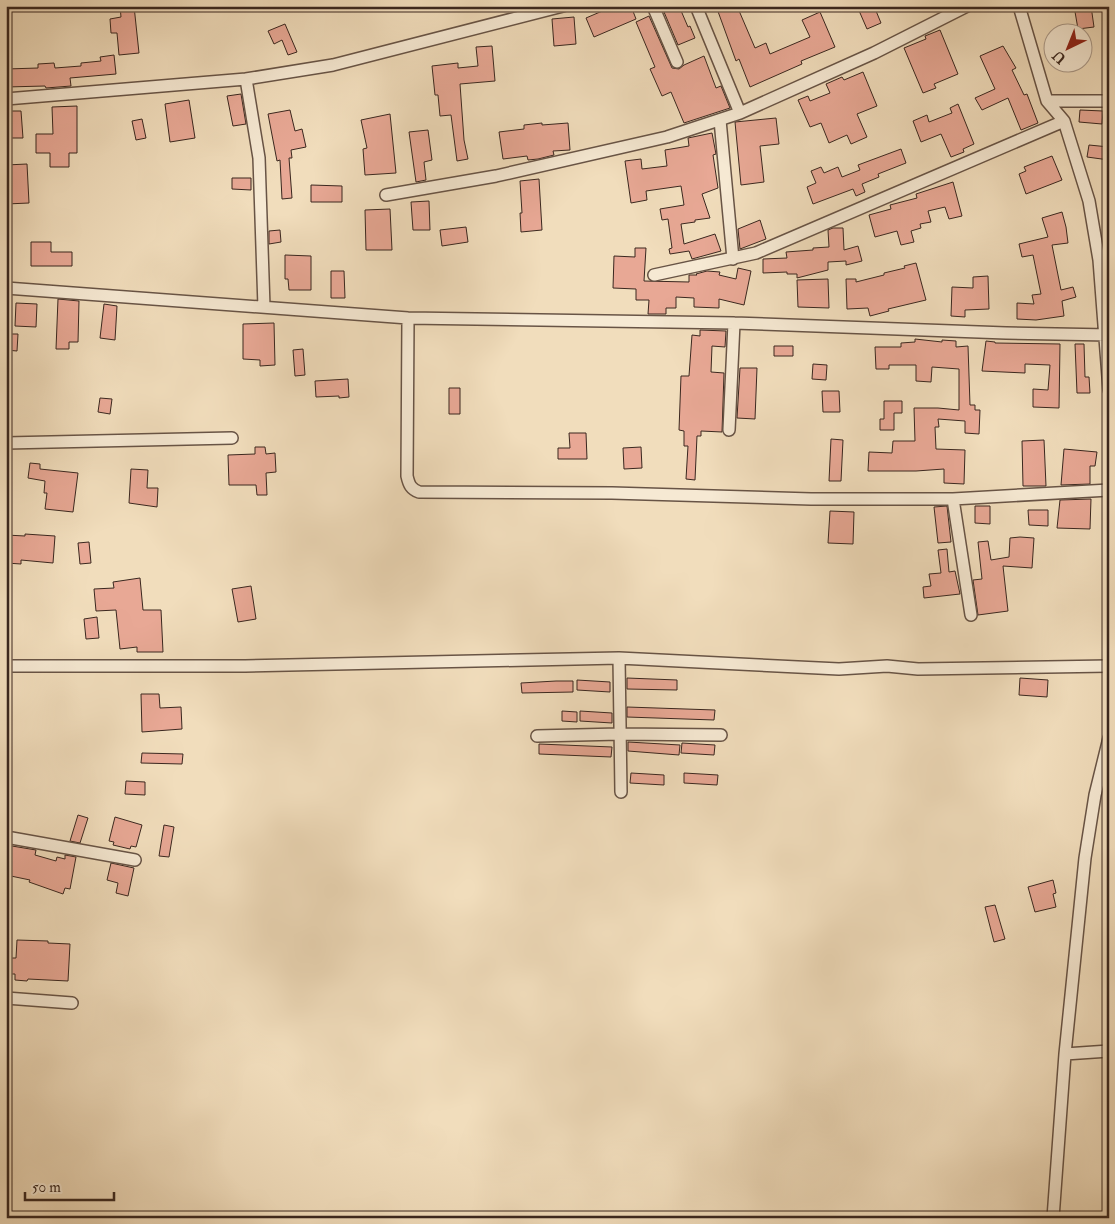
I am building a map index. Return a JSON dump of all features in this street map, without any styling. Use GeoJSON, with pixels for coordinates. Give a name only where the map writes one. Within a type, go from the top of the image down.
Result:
{"type":"FeatureCollection","features":[{"type":"Feature","properties":{"kind":"street"},"geometry":{"type":"LineString","coordinates":[[6,99],[246,79],[333,65],[526,11],[563,6]]}},
{"type":"Feature","properties":{"kind":"street"},"geometry":{"type":"LineString","coordinates":[[653,6],[677,62]]}},
{"type":"Feature","properties":{"kind":"street"},"geometry":{"type":"LineString","coordinates":[[696,6],[740,113]]}},
{"type":"Feature","properties":{"kind":"street"},"geometry":{"type":"LineString","coordinates":[[386,195],[496,176],[667,136],[720,120],[740,113],[874,53],[967,6]]}},
{"type":"Feature","properties":{"kind":"street"},"geometry":{"type":"LineString","coordinates":[[1019,6],[1047,100],[1064,121],[1089,200],[1099,260],[1107,335],[1109,390]]}},
{"type":"Feature","properties":{"kind":"street"},"geometry":{"type":"LineString","coordinates":[[246,79],[259,158],[264,307]]}},
{"type":"Feature","properties":{"kind":"street"},"geometry":{"type":"LineString","coordinates":[[1047,100],[1109,101]]}},
{"type":"Feature","properties":{"kind":"street"},"geometry":{"type":"LineString","coordinates":[[720,120],[733,259]]}},
{"type":"Feature","properties":{"kind":"street"},"geometry":{"type":"LineString","coordinates":[[654,275],[756,253],[1064,121]]}},
{"type":"Feature","properties":{"kind":"street"},"geometry":{"type":"LineString","coordinates":[[6,288],[408,318],[734,323],[1107,335]]}},
{"type":"Feature","properties":{"kind":"street"},"geometry":{"type":"LineString","coordinates":[[408,318],[407,476],[408,484],[412,489],[419,492],[612,493],[812,499],[953,499],[1109,490]]}},
{"type":"Feature","properties":{"kind":"street"},"geometry":{"type":"LineString","coordinates":[[730,430],[734,323]]}},
{"type":"Feature","properties":{"kind":"street"},"geometry":{"type":"LineString","coordinates":[[6,443],[232,438]]}},
{"type":"Feature","properties":{"kind":"street"},"geometry":{"type":"LineString","coordinates":[[953,499],[971,615]]}},
{"type":"Feature","properties":{"kind":"street"},"geometry":{"type":"LineString","coordinates":[[6,666],[245,666],[619,658],[839,669],[887,666],[918,669],[1109,666]]}},
{"type":"Feature","properties":{"kind":"street"},"geometry":{"type":"LineString","coordinates":[[619,658],[621,792]]}},
{"type":"Feature","properties":{"kind":"street"},"geometry":{"type":"LineString","coordinates":[[537,736],[619,734],[721,736]]}},
{"type":"Feature","properties":{"kind":"street"},"geometry":{"type":"LineString","coordinates":[[1053,1218],[1065,1054],[1085,858],[1095,794],[1109,738]]}},
{"type":"Feature","properties":{"kind":"street"},"geometry":{"type":"LineString","coordinates":[[6,837],[135,860]]}},
{"type":"Feature","properties":{"kind":"street"},"geometry":{"type":"LineString","coordinates":[[6,998],[72,1004]]}},
{"type":"Feature","properties":{"kind":"street"},"geometry":{"type":"LineString","coordinates":[[1065,1054],[1109,1051]]}},
{"type":"Feature","properties":{"kind":"building"},"geometry":{"type":"Polygon","coordinates":[[[120,6],[134,6],[139,53],[119,55],[117,33],[111,33],[110,19],[121,17],[120,6]]]}},
{"type":"Feature","properties":{"kind":"building"},"geometry":{"type":"Polygon","coordinates":[[[614,6],[631,6],[636,19],[594,37],[586,18],[614,6]]]}},
{"type":"Feature","properties":{"kind":"building"},"geometry":{"type":"Polygon","coordinates":[[[679,6],[695,38],[678,45],[664,12],[679,6]]]}},
{"type":"Feature","properties":{"kind":"building"},"geometry":{"type":"Polygon","coordinates":[[[716,6],[737,6],[755,48],[766,43],[770,54],[810,37],[802,20],[820,12],[835,47],[801,61],[802,64],[750,87],[739,59],[736,61],[716,6]]]}},
{"type":"Feature","properties":{"kind":"building"},"geometry":{"type":"Polygon","coordinates":[[[857,6],[874,6],[881,23],[867,29],[857,6]]]}},
{"type":"Feature","properties":{"kind":"building"},"geometry":{"type":"Polygon","coordinates":[[[1074,6],[1091,6],[1094,27],[1092,27],[1092,22],[1077,22],[1074,6]]]}},
{"type":"Feature","properties":{"kind":"building"},"geometry":{"type":"Polygon","coordinates":[[[649,16],[672,68],[679,69],[704,56],[716,88],[721,86],[730,108],[684,123],[671,92],[662,96],[650,69],[655,67],[636,22],[649,16]]]}},
{"type":"Feature","properties":{"kind":"building"},"geometry":{"type":"Polygon","coordinates":[[[574,17],[576,44],[554,46],[552,19],[574,17]]]}},
{"type":"Feature","properties":{"kind":"building"},"geometry":{"type":"Polygon","coordinates":[[[285,24],[297,52],[288,55],[282,40],[274,44],[268,31],[285,24]]]}},
{"type":"Feature","properties":{"kind":"building"},"geometry":{"type":"Polygon","coordinates":[[[940,30],[958,74],[934,84],[936,88],[923,93],[904,48],[926,39],[925,36],[940,30]]]}},
{"type":"Feature","properties":{"kind":"building"},"geometry":{"type":"Polygon","coordinates":[[[492,46],[495,81],[460,84],[464,140],[468,159],[457,161],[451,115],[440,116],[438,95],[435,95],[432,66],[458,63],[458,68],[478,66],[476,47],[492,46]]]}},
{"type":"Feature","properties":{"kind":"building"},"geometry":{"type":"Polygon","coordinates":[[[1003,46],[1016,68],[1012,70],[1024,95],[1027,94],[1038,123],[1021,130],[1008,98],[982,110],[975,98],[995,89],[980,56],[1003,46]]]}},
{"type":"Feature","properties":{"kind":"building"},"geometry":{"type":"Polygon","coordinates":[[[114,55],[116,74],[70,78],[71,86],[46,88],[45,86],[6,87],[6,69],[38,68],[38,64],[54,63],[55,68],[81,66],[81,63],[101,61],[100,57],[114,55]]]}},
{"type":"Feature","properties":{"kind":"building"},"geometry":{"type":"Polygon","coordinates":[[[863,72],[877,106],[857,114],[867,137],[851,144],[847,135],[829,143],[821,123],[810,127],[798,100],[808,96],[810,101],[830,93],[826,84],[842,77],[844,80],[863,72]]]}},
{"type":"Feature","properties":{"kind":"building"},"geometry":{"type":"Polygon","coordinates":[[[241,94],[246,124],[233,126],[227,96],[241,94]]]}},
{"type":"Feature","properties":{"kind":"building"},"geometry":{"type":"Polygon","coordinates":[[[189,100],[195,138],[170,142],[165,104],[189,100]]]}},
{"type":"Feature","properties":{"kind":"building"},"geometry":{"type":"Polygon","coordinates":[[[958,104],[974,144],[963,149],[964,152],[951,157],[941,134],[921,142],[913,121],[927,115],[929,122],[952,113],[950,108],[958,104]]]}},
{"type":"Feature","properties":{"kind":"building"},"geometry":{"type":"Polygon","coordinates":[[[77,106],[77,153],[69,153],[69,167],[50,167],[50,153],[36,153],[36,134],[53,134],[52,107],[77,106]]]}},
{"type":"Feature","properties":{"kind":"building"},"geometry":{"type":"Polygon","coordinates":[[[290,110],[295,131],[302,129],[306,147],[291,150],[292,158],[289,158],[292,198],[282,199],[280,160],[277,161],[268,114],[290,110]]]}},
{"type":"Feature","properties":{"kind":"building"},"geometry":{"type":"Polygon","coordinates":[[[1080,110],[1103,111],[1102,124],[1079,122],[1080,110]]]}},
{"type":"Feature","properties":{"kind":"building"},"geometry":{"type":"Polygon","coordinates":[[[6,111],[21,111],[23,138],[6,138],[6,111]]]}},
{"type":"Feature","properties":{"kind":"building"},"geometry":{"type":"Polygon","coordinates":[[[390,114],[396,173],[365,175],[363,149],[367,148],[361,120],[390,114]]]}},
{"type":"Feature","properties":{"kind":"building"},"geometry":{"type":"Polygon","coordinates":[[[776,118],[779,144],[760,146],[764,182],[741,185],[735,122],[776,118]]]}},
{"type":"Feature","properties":{"kind":"building"},"geometry":{"type":"Polygon","coordinates":[[[142,119],[146,138],[136,140],[132,121],[142,119]]]}},
{"type":"Feature","properties":{"kind":"building"},"geometry":{"type":"Polygon","coordinates":[[[542,123],[542,125],[568,123],[570,150],[553,151],[554,155],[538,159],[528,160],[527,156],[503,159],[499,132],[524,129],[524,125],[542,123]]]}},
{"type":"Feature","properties":{"kind":"building"},"geometry":{"type":"Polygon","coordinates":[[[428,130],[432,160],[424,162],[426,180],[416,182],[409,132],[428,130]]]}},
{"type":"Feature","properties":{"kind":"building"},"geometry":{"type":"Polygon","coordinates":[[[712,133],[716,154],[713,155],[718,188],[702,194],[710,218],[681,224],[684,244],[715,234],[721,251],[692,259],[689,251],[670,254],[669,249],[672,248],[668,219],[662,220],[660,209],[684,205],[681,186],[646,191],[647,200],[631,203],[625,161],[641,159],[642,169],[667,166],[665,150],[689,146],[688,138],[712,133]]]}},
{"type":"Feature","properties":{"kind":"building"},"geometry":{"type":"Polygon","coordinates":[[[1089,145],[1109,147],[1109,160],[1087,157],[1089,145]]]}},
{"type":"Feature","properties":{"kind":"building"},"geometry":{"type":"Polygon","coordinates":[[[901,149],[906,163],[878,174],[879,177],[862,184],[865,192],[856,196],[853,189],[813,204],[807,187],[816,183],[811,171],[821,167],[824,173],[838,167],[842,177],[860,170],[858,165],[901,149]]]}},
{"type":"Feature","properties":{"kind":"building"},"geometry":{"type":"Polygon","coordinates":[[[1052,156],[1062,180],[1026,194],[1019,174],[1026,171],[1024,167],[1052,156]]]}},
{"type":"Feature","properties":{"kind":"building"},"geometry":{"type":"Polygon","coordinates":[[[27,164],[29,203],[6,204],[6,165],[27,164]]]}},
{"type":"Feature","properties":{"kind":"building"},"geometry":{"type":"Polygon","coordinates":[[[232,178],[251,178],[251,190],[232,189],[232,178]]]}},
{"type":"Feature","properties":{"kind":"building"},"geometry":{"type":"Polygon","coordinates":[[[539,179],[542,230],[521,232],[520,181],[539,179]]]}},
{"type":"Feature","properties":{"kind":"building"},"geometry":{"type":"Polygon","coordinates":[[[953,182],[962,216],[949,219],[945,207],[928,211],[931,222],[920,224],[921,228],[911,231],[914,242],[901,245],[897,231],[875,237],[869,215],[891,209],[890,205],[917,198],[916,194],[953,182]]]}},
{"type":"Feature","properties":{"kind":"building"},"geometry":{"type":"Polygon","coordinates":[[[311,185],[342,186],[342,202],[311,202],[311,185]]]}},
{"type":"Feature","properties":{"kind":"building"},"geometry":{"type":"Polygon","coordinates":[[[429,201],[430,230],[413,230],[411,202],[429,201]]]}},
{"type":"Feature","properties":{"kind":"building"},"geometry":{"type":"Polygon","coordinates":[[[390,209],[392,250],[366,250],[365,210],[390,209]]]}},
{"type":"Feature","properties":{"kind":"building"},"geometry":{"type":"Polygon","coordinates":[[[1062,212],[1068,243],[1052,245],[1061,290],[1073,287],[1076,297],[1062,301],[1064,316],[1036,320],[1017,319],[1017,303],[1034,304],[1032,295],[1041,294],[1033,255],[1022,257],[1019,244],[1048,237],[1042,218],[1062,212]]]}},
{"type":"Feature","properties":{"kind":"building"},"geometry":{"type":"Polygon","coordinates":[[[760,220],[766,239],[740,249],[738,229],[760,220]]]}},
{"type":"Feature","properties":{"kind":"building"},"geometry":{"type":"Polygon","coordinates":[[[466,227],[468,242],[442,246],[440,230],[466,227]]]}},
{"type":"Feature","properties":{"kind":"building"},"geometry":{"type":"Polygon","coordinates":[[[843,228],[844,250],[858,246],[862,261],[846,265],[846,261],[828,262],[828,270],[797,278],[797,274],[787,274],[787,272],[763,273],[763,259],[787,258],[786,252],[829,247],[828,230],[843,228]]]}},
{"type":"Feature","properties":{"kind":"building"},"geometry":{"type":"Polygon","coordinates":[[[280,230],[281,242],[269,244],[269,231],[280,230]]]}},
{"type":"Feature","properties":{"kind":"building"},"geometry":{"type":"Polygon","coordinates":[[[31,242],[51,242],[51,252],[72,252],[72,266],[31,266],[31,242]]]}},
{"type":"Feature","properties":{"kind":"building"},"geometry":{"type":"Polygon","coordinates":[[[635,248],[646,248],[644,281],[689,282],[689,275],[697,275],[707,271],[720,272],[719,275],[736,279],[738,268],[751,271],[744,305],[719,299],[719,308],[694,307],[694,298],[676,297],[676,308],[666,308],[666,314],[648,314],[649,300],[636,300],[636,289],[613,288],[614,256],[635,257],[635,248]]]}},
{"type":"Feature","properties":{"kind":"building"},"geometry":{"type":"Polygon","coordinates":[[[285,255],[311,256],[311,290],[289,290],[288,279],[285,279],[285,255]]]}},
{"type":"Feature","properties":{"kind":"building"},"geometry":{"type":"Polygon","coordinates":[[[916,263],[926,300],[888,309],[889,311],[870,316],[868,308],[847,309],[846,279],[856,279],[856,282],[884,275],[884,273],[916,263]]]}},
{"type":"Feature","properties":{"kind":"building"},"geometry":{"type":"Polygon","coordinates":[[[331,271],[344,271],[345,298],[331,298],[331,271]]]}},
{"type":"Feature","properties":{"kind":"building"},"geometry":{"type":"Polygon","coordinates":[[[988,276],[989,309],[965,310],[965,317],[951,316],[952,287],[973,288],[973,277],[988,276]]]}},
{"type":"Feature","properties":{"kind":"building"},"geometry":{"type":"Polygon","coordinates":[[[828,279],[829,308],[798,307],[797,280],[828,279]]]}},
{"type":"Feature","properties":{"kind":"building"},"geometry":{"type":"Polygon","coordinates":[[[58,299],[79,301],[78,342],[69,342],[69,349],[56,349],[58,299]]]}},
{"type":"Feature","properties":{"kind":"building"},"geometry":{"type":"Polygon","coordinates":[[[16,303],[37,304],[36,327],[15,326],[16,303]]]}},
{"type":"Feature","properties":{"kind":"building"},"geometry":{"type":"Polygon","coordinates":[[[104,304],[117,306],[115,340],[100,338],[104,304]]]}},
{"type":"Feature","properties":{"kind":"building"},"geometry":{"type":"Polygon","coordinates":[[[274,323],[275,365],[260,366],[260,360],[243,359],[243,324],[274,323]]]}},
{"type":"Feature","properties":{"kind":"building"},"geometry":{"type":"Polygon","coordinates":[[[700,330],[726,331],[725,347],[712,346],[711,372],[724,373],[722,432],[701,431],[701,436],[697,436],[695,480],[686,479],[688,446],[684,446],[684,431],[679,430],[681,376],[689,376],[692,335],[700,336],[700,330]]]}},
{"type":"Feature","properties":{"kind":"building"},"geometry":{"type":"Polygon","coordinates":[[[6,334],[18,334],[17,351],[6,350],[6,334]]]}},
{"type":"Feature","properties":{"kind":"building"},"geometry":{"type":"Polygon","coordinates":[[[915,339],[942,342],[942,340],[956,341],[956,347],[968,346],[970,405],[975,405],[975,410],[980,410],[979,434],[965,433],[965,421],[938,419],[939,427],[935,427],[936,449],[965,450],[964,484],[944,483],[944,469],[868,471],[869,452],[892,453],[893,441],[915,441],[914,408],[959,410],[959,369],[932,367],[931,382],[916,381],[916,365],[889,365],[889,369],[876,369],[875,347],[901,347],[901,343],[915,342],[915,339]]]}},
{"type":"Feature","properties":{"kind":"building"},"geometry":{"type":"Polygon","coordinates":[[[986,341],[995,343],[1060,344],[1059,408],[1033,407],[1033,389],[1048,390],[1050,365],[1025,364],[1025,373],[982,371],[986,341]]]}},
{"type":"Feature","properties":{"kind":"building"},"geometry":{"type":"Polygon","coordinates":[[[1075,344],[1084,344],[1085,377],[1089,377],[1090,393],[1077,393],[1075,344]]]}},
{"type":"Feature","properties":{"kind":"building"},"geometry":{"type":"Polygon","coordinates":[[[774,346],[793,346],[793,356],[774,356],[774,346]]]}},
{"type":"Feature","properties":{"kind":"building"},"geometry":{"type":"Polygon","coordinates":[[[303,349],[305,375],[295,376],[293,350],[303,349]]]}},
{"type":"Feature","properties":{"kind":"building"},"geometry":{"type":"Polygon","coordinates":[[[813,364],[827,365],[826,380],[812,379],[813,364]]]}},
{"type":"Feature","properties":{"kind":"building"},"geometry":{"type":"Polygon","coordinates":[[[740,368],[757,368],[755,419],[737,418],[740,368]]]}},
{"type":"Feature","properties":{"kind":"building"},"geometry":{"type":"Polygon","coordinates":[[[348,379],[349,397],[316,397],[315,381],[348,379]]]}},
{"type":"Feature","properties":{"kind":"building"},"geometry":{"type":"Polygon","coordinates":[[[449,388],[460,388],[460,414],[449,414],[449,388]]]}},
{"type":"Feature","properties":{"kind":"building"},"geometry":{"type":"Polygon","coordinates":[[[822,391],[839,391],[840,412],[823,412],[822,391]]]}},
{"type":"Feature","properties":{"kind":"building"},"geometry":{"type":"Polygon","coordinates":[[[100,398],[112,399],[110,414],[98,412],[100,398]]]}},
{"type":"Feature","properties":{"kind":"building"},"geometry":{"type":"Polygon","coordinates":[[[884,401],[902,401],[902,413],[894,413],[894,430],[880,430],[880,419],[884,419],[884,401]]]}},
{"type":"Feature","properties":{"kind":"building"},"geometry":{"type":"Polygon","coordinates":[[[569,433],[586,433],[587,459],[558,459],[558,448],[570,448],[569,433]]]}},
{"type":"Feature","properties":{"kind":"building"},"geometry":{"type":"Polygon","coordinates":[[[831,439],[843,440],[841,481],[829,481],[831,439]]]}},
{"type":"Feature","properties":{"kind":"building"},"geometry":{"type":"Polygon","coordinates":[[[1044,440],[1046,486],[1023,486],[1022,441],[1044,440]]]}},
{"type":"Feature","properties":{"kind":"building"},"geometry":{"type":"Polygon","coordinates":[[[255,447],[265,447],[266,454],[275,453],[276,472],[266,473],[267,495],[257,495],[256,485],[229,485],[228,455],[255,454],[255,447]]]}},
{"type":"Feature","properties":{"kind":"building"},"geometry":{"type":"Polygon","coordinates":[[[641,447],[642,468],[624,469],[623,448],[641,447]]]}},
{"type":"Feature","properties":{"kind":"building"},"geometry":{"type":"Polygon","coordinates":[[[1064,449],[1097,452],[1095,466],[1090,466],[1090,484],[1061,485],[1064,449]]]}},
{"type":"Feature","properties":{"kind":"building"},"geometry":{"type":"Polygon","coordinates":[[[30,463],[40,464],[40,469],[78,473],[73,512],[45,509],[47,493],[44,493],[45,481],[28,478],[30,463]]]}},
{"type":"Feature","properties":{"kind":"building"},"geometry":{"type":"Polygon","coordinates":[[[131,469],[148,470],[147,488],[158,488],[157,507],[129,503],[131,469]]]}},
{"type":"Feature","properties":{"kind":"building"},"geometry":{"type":"Polygon","coordinates":[[[1091,499],[1090,529],[1057,528],[1060,500],[1091,499]]]}},
{"type":"Feature","properties":{"kind":"building"},"geometry":{"type":"Polygon","coordinates":[[[947,506],[951,542],[938,543],[934,507],[947,506]]]}},
{"type":"Feature","properties":{"kind":"building"},"geometry":{"type":"Polygon","coordinates":[[[975,506],[990,506],[990,524],[975,523],[975,506]]]}},
{"type":"Feature","properties":{"kind":"building"},"geometry":{"type":"Polygon","coordinates":[[[1028,510],[1048,510],[1048,526],[1029,525],[1028,510]]]}},
{"type":"Feature","properties":{"kind":"building"},"geometry":{"type":"Polygon","coordinates":[[[830,511],[854,512],[853,544],[828,543],[830,511]]]}},
{"type":"Feature","properties":{"kind":"building"},"geometry":{"type":"Polygon","coordinates":[[[25,534],[55,536],[53,563],[21,560],[21,564],[6,563],[6,535],[25,536],[25,534]]]}},
{"type":"Feature","properties":{"kind":"building"},"geometry":{"type":"Polygon","coordinates":[[[1010,538],[1034,538],[1032,568],[1003,566],[1008,611],[978,615],[973,580],[982,579],[978,542],[988,541],[991,560],[1009,557],[1010,538]]]}},
{"type":"Feature","properties":{"kind":"building"},"geometry":{"type":"Polygon","coordinates":[[[89,542],[91,563],[80,564],[78,543],[89,542]]]}},
{"type":"Feature","properties":{"kind":"building"},"geometry":{"type":"Polygon","coordinates":[[[947,549],[949,572],[955,571],[960,594],[924,598],[923,587],[931,586],[929,574],[941,573],[938,550],[947,549]]]}},
{"type":"Feature","properties":{"kind":"building"},"geometry":{"type":"Polygon","coordinates":[[[140,578],[143,610],[161,610],[163,652],[137,652],[137,647],[120,649],[116,610],[96,611],[94,589],[114,588],[113,582],[140,578]]]}},
{"type":"Feature","properties":{"kind":"building"},"geometry":{"type":"Polygon","coordinates":[[[251,586],[256,619],[238,622],[232,589],[251,586]]]}},
{"type":"Feature","properties":{"kind":"building"},"geometry":{"type":"Polygon","coordinates":[[[97,617],[99,638],[86,639],[84,619],[97,617]]]}},
{"type":"Feature","properties":{"kind":"building"},"geometry":{"type":"Polygon","coordinates":[[[627,678],[677,680],[677,690],[627,689],[627,678]]]}},
{"type":"Feature","properties":{"kind":"building"},"geometry":{"type":"Polygon","coordinates":[[[1020,678],[1048,680],[1047,697],[1019,695],[1020,678]]]}},
{"type":"Feature","properties":{"kind":"building"},"geometry":{"type":"Polygon","coordinates":[[[577,680],[610,682],[610,692],[577,690],[577,680]]]}},
{"type":"Feature","properties":{"kind":"building"},"geometry":{"type":"Polygon","coordinates":[[[573,681],[573,692],[522,693],[521,683],[573,681]]]}},
{"type":"Feature","properties":{"kind":"building"},"geometry":{"type":"Polygon","coordinates":[[[141,694],[159,694],[160,708],[181,707],[182,729],[142,732],[141,694]]]}},
{"type":"Feature","properties":{"kind":"building"},"geometry":{"type":"Polygon","coordinates":[[[627,707],[715,710],[714,720],[627,717],[627,707]]]}},
{"type":"Feature","properties":{"kind":"building"},"geometry":{"type":"Polygon","coordinates":[[[562,711],[577,712],[577,722],[562,721],[562,711]]]}},
{"type":"Feature","properties":{"kind":"building"},"geometry":{"type":"Polygon","coordinates":[[[580,711],[612,713],[612,723],[580,721],[580,711]]]}},
{"type":"Feature","properties":{"kind":"building"},"geometry":{"type":"Polygon","coordinates":[[[628,742],[680,745],[679,755],[628,751],[628,742]]]}},
{"type":"Feature","properties":{"kind":"building"},"geometry":{"type":"Polygon","coordinates":[[[682,743],[715,745],[714,755],[681,753],[682,743]]]}},
{"type":"Feature","properties":{"kind":"building"},"geometry":{"type":"Polygon","coordinates":[[[539,744],[612,747],[611,757],[539,754],[539,744]]]}},
{"type":"Feature","properties":{"kind":"building"},"geometry":{"type":"Polygon","coordinates":[[[142,753],[183,754],[182,764],[141,763],[142,753]]]}},
{"type":"Feature","properties":{"kind":"building"},"geometry":{"type":"Polygon","coordinates":[[[631,773],[664,775],[664,785],[630,783],[631,773]]]}},
{"type":"Feature","properties":{"kind":"building"},"geometry":{"type":"Polygon","coordinates":[[[684,773],[718,775],[717,785],[684,783],[684,773]]]}},
{"type":"Feature","properties":{"kind":"building"},"geometry":{"type":"Polygon","coordinates":[[[126,781],[145,782],[145,795],[125,794],[126,781]]]}},
{"type":"Feature","properties":{"kind":"building"},"geometry":{"type":"Polygon","coordinates":[[[78,815],[88,818],[80,843],[70,841],[78,815]]]}},
{"type":"Feature","properties":{"kind":"building"},"geometry":{"type":"Polygon","coordinates":[[[115,817],[142,825],[136,847],[131,846],[130,849],[113,845],[114,842],[109,841],[115,817]]]}},
{"type":"Feature","properties":{"kind":"building"},"geometry":{"type":"Polygon","coordinates":[[[164,825],[174,827],[169,857],[159,856],[164,825]]]}},
{"type":"Feature","properties":{"kind":"building"},"geometry":{"type":"Polygon","coordinates":[[[6,845],[36,850],[35,855],[56,861],[57,857],[65,859],[65,855],[76,857],[70,889],[65,888],[63,894],[29,882],[30,880],[6,875],[6,845]]]}},
{"type":"Feature","properties":{"kind":"building"},"geometry":{"type":"Polygon","coordinates":[[[111,863],[134,868],[128,896],[116,893],[118,883],[107,880],[111,863]]]}},
{"type":"Feature","properties":{"kind":"building"},"geometry":{"type":"Polygon","coordinates":[[[1053,880],[1056,893],[1053,894],[1056,907],[1035,912],[1028,887],[1053,880]]]}},
{"type":"Feature","properties":{"kind":"building"},"geometry":{"type":"Polygon","coordinates":[[[995,905],[1005,939],[994,942],[985,907],[995,905]]]}},
{"type":"Feature","properties":{"kind":"building"},"geometry":{"type":"Polygon","coordinates":[[[17,940],[70,944],[68,981],[15,980],[15,974],[6,974],[6,958],[16,958],[17,940]]]}}]}
